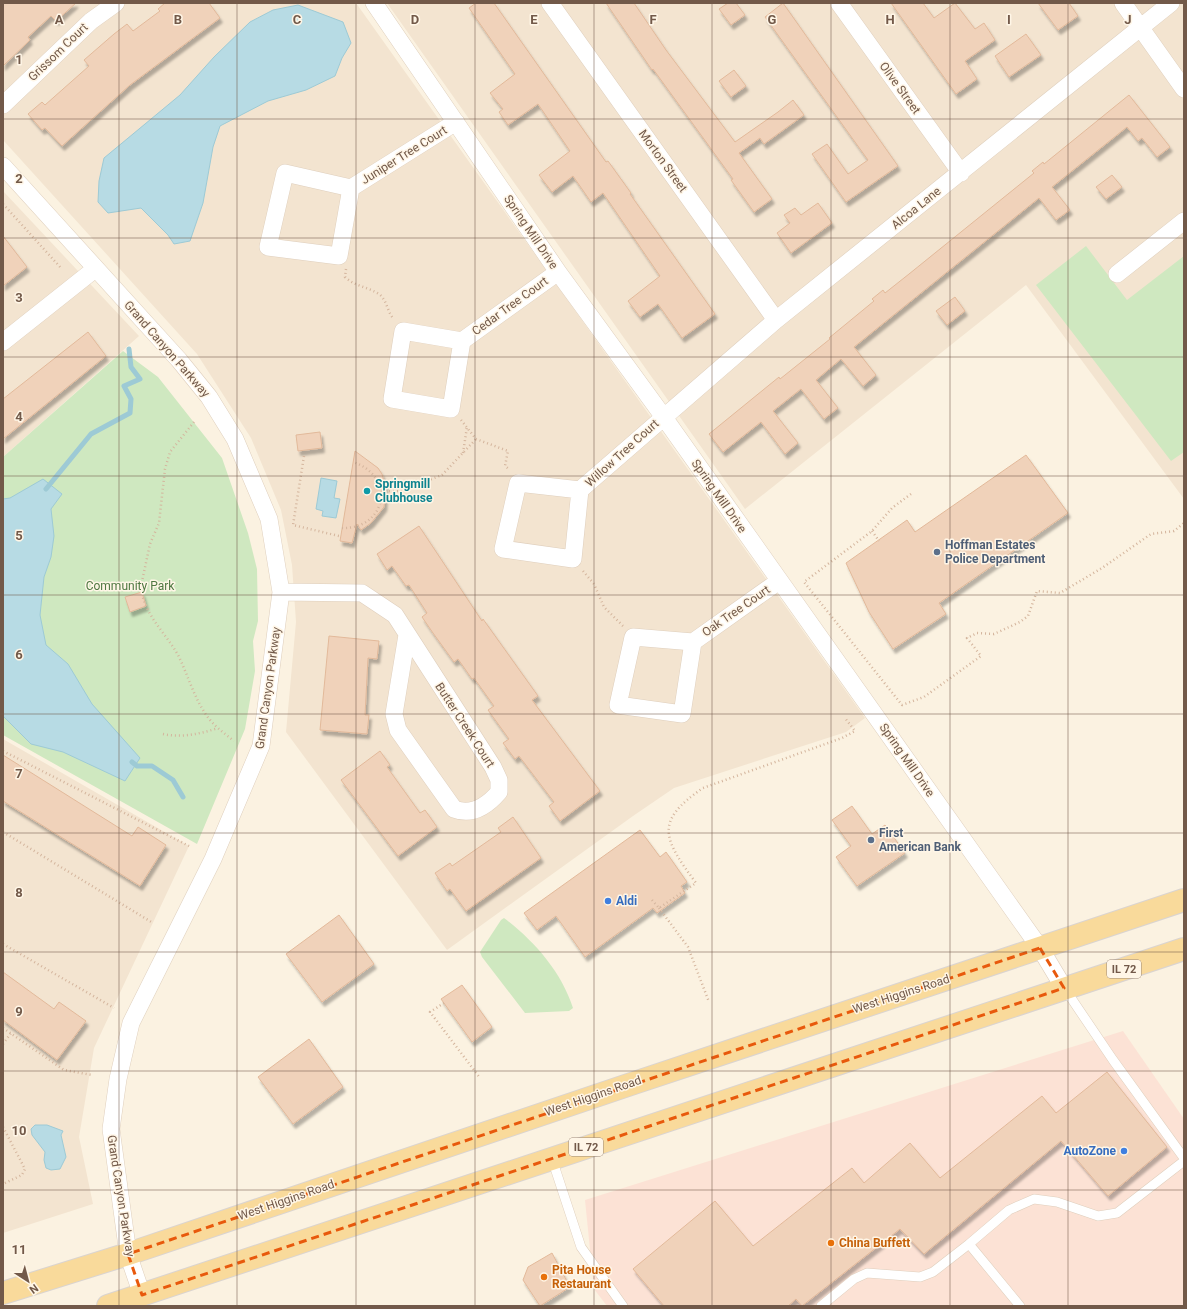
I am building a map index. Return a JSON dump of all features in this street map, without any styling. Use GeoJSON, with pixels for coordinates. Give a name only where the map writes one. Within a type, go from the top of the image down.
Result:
{"type":"FeatureCollection","features":[{"type":"Feature","properties":{"kind":"main road","name":"West Higgins Road"},"geometry":{"type":"LineString","coordinates":[[3,1293],[128,1254],[634,1083],[1184,900]]}},
{"type":"Feature","properties":{"kind":"main road","name":"IL 72"},"geometry":{"type":"LineString","coordinates":[[108,1306],[144,1300],[552,1158],[1184,949]]}},
{"type":"Feature","properties":{"kind":"street","name":"Grissom Court"},"geometry":{"type":"LineString","coordinates":[[3,105],[81,30],[116,3]]}},
{"type":"Feature","properties":{"kind":"street","name":"Spring Mill Drive"},"geometry":{"type":"LineString","coordinates":[[374,3],[558,272],[663,416],[1040,948],[1064,988]]}},
{"type":"Feature","properties":{"kind":"street","name":"Morton Street"},"geometry":{"type":"LineString","coordinates":[[550,3],[776,320]]}},
{"type":"Feature","properties":{"kind":"street","name":"Olive Street"},"geometry":{"type":"LineString","coordinates":[[839,3],[961,173]]}},
{"type":"Feature","properties":{"kind":"street"},"geometry":{"type":"LineString","coordinates":[[1123,3],[1184,89]]}},
{"type":"Feature","properties":{"kind":"street","name":"Alcoa Lane"},"geometry":{"type":"LineString","coordinates":[[663,416],[776,320],[1171,3]]}},
{"type":"Feature","properties":{"kind":"street","name":"Juniper Tree Court"},"geometry":{"type":"LineString","coordinates":[[351,188],[338,256],[268,247],[285,173],[351,188],[456,122]]}},
{"type":"Feature","properties":{"kind":"street","name":"Grand Canyon Parkway"},"geometry":{"type":"LineString","coordinates":[[3,166],[179,360],[209,397],[236,439],[269,518],[281,592],[262,746],[213,859],[131,1023],[118,1079],[111,1129],[128,1254],[144,1300]]}},
{"type":"Feature","properties":{"kind":"street"},"geometry":{"type":"LineString","coordinates":[[1117,274],[1184,221]]}},
{"type":"Feature","properties":{"kind":"street"},"geometry":{"type":"LineString","coordinates":[[3,342],[95,269]]}},
{"type":"Feature","properties":{"kind":"street","name":"Cedar Tree Court"},"geometry":{"type":"LineString","coordinates":[[451,409],[462,341],[558,272]]}},
{"type":"Feature","properties":{"kind":"street"},"geometry":{"type":"LineString","coordinates":[[403,331],[392,399],[451,409]]}},
{"type":"Feature","properties":{"kind":"street","name":"Cedar Tree Court"},"geometry":{"type":"LineString","coordinates":[[403,331],[462,341]]}},
{"type":"Feature","properties":{"kind":"street","name":"Willow Tree Court"},"geometry":{"type":"LineString","coordinates":[[573,559],[580,490],[663,416]]}},
{"type":"Feature","properties":{"kind":"street"},"geometry":{"type":"LineString","coordinates":[[518,483],[504,549],[573,559]]}},
{"type":"Feature","properties":{"kind":"street","name":"Willow Tree Court"},"geometry":{"type":"LineString","coordinates":[[518,483],[580,490]]}},
{"type":"Feature","properties":{"kind":"street","name":"Oak Tree Court"},"geometry":{"type":"LineString","coordinates":[[692,642],[682,714],[618,705],[633,636],[692,642],[779,581]]}},
{"type":"Feature","properties":{"kind":"street","name":"Butter Creek Court"},"geometry":{"type":"LineString","coordinates":[[281,592],[362,593],[395,615],[493,767],[499,780],[499,792],[481,808],[462,812],[454,809],[398,730],[394,714],[407,635]]}},
{"type":"Feature","properties":{"kind":"lane"},"geometry":{"type":"LineString","coordinates":[[1064,988],[1113,1060],[1184,1158]]}},
{"type":"Feature","properties":{"kind":"lane"},"geometry":{"type":"LineString","coordinates":[[552,1158],[581,1247],[623,1306]]}},
{"type":"Feature","properties":{"kind":"lane"},"geometry":{"type":"LineString","coordinates":[[821,1306],[854,1279],[867,1273],[920,1277],[933,1272],[1009,1210],[1034,1199],[1057,1202],[1098,1216],[1117,1213],[1184,1161]]}},
{"type":"Feature","properties":{"kind":"lane"},"geometry":{"type":"LineString","coordinates":[[969,1244],[1020,1306]]}},
{"type":"Feature","properties":{"kind":"path"},"geometry":{"type":"LineString","coordinates":[[3,204],[61,268]]}},
{"type":"Feature","properties":{"kind":"path"},"geometry":{"type":"LineString","coordinates":[[338,256],[346,269],[345,277],[350,282],[378,294],[384,299],[388,312],[403,331]]}},
{"type":"Feature","properties":{"kind":"path"},"geometry":{"type":"LineString","coordinates":[[451,409],[467,426],[476,439],[508,451],[505,466],[511,470],[518,483]]}},
{"type":"Feature","properties":{"kind":"path"},"geometry":{"type":"LineString","coordinates":[[194,422],[170,452],[165,470],[159,523],[150,544],[142,592],[146,606],[177,655],[207,716],[218,728],[234,741]]}},
{"type":"Feature","properties":{"kind":"path"},"geometry":{"type":"LineString","coordinates":[[463,453],[467,426]]}},
{"type":"Feature","properties":{"kind":"path"},"geometry":{"type":"LineString","coordinates":[[381,491],[401,491],[442,475],[476,439]]}},
{"type":"Feature","properties":{"kind":"path"},"geometry":{"type":"LineString","coordinates":[[304,456],[293,525],[339,536]]}},
{"type":"Feature","properties":{"kind":"path"},"geometry":{"type":"LineString","coordinates":[[342,528],[363,524],[371,518],[378,508],[381,491],[381,486],[371,473],[353,462]]}},
{"type":"Feature","properties":{"kind":"path"},"geometry":{"type":"LineString","coordinates":[[911,494],[892,508],[872,531],[804,582],[902,705],[924,697],[981,656],[968,638],[977,633],[994,634],[1020,622],[1028,616],[1037,591],[1060,593],[1102,568],[1151,534],[1174,531],[1184,523]]}},
{"type":"Feature","properties":{"kind":"path"},"geometry":{"type":"LineString","coordinates":[[872,531],[879,540]]}},
{"type":"Feature","properties":{"kind":"path"},"geometry":{"type":"LineString","coordinates":[[573,559],[594,584],[604,607],[633,636]]}},
{"type":"Feature","properties":{"kind":"path"},"geometry":{"type":"LineString","coordinates":[[659,908],[696,883],[676,855],[670,841],[668,828],[672,815],[688,798],[703,788],[842,738],[855,731],[844,718]]}},
{"type":"Feature","properties":{"kind":"path"},"geometry":{"type":"LineString","coordinates":[[163,734],[173,736],[202,733],[218,728]]}},
{"type":"Feature","properties":{"kind":"path"},"geometry":{"type":"LineString","coordinates":[[3,750],[189,846]]}},
{"type":"Feature","properties":{"kind":"path"},"geometry":{"type":"LineString","coordinates":[[3,832],[153,923]]}},
{"type":"Feature","properties":{"kind":"path"},"geometry":{"type":"LineString","coordinates":[[652,900],[688,947],[709,1002]]}},
{"type":"Feature","properties":{"kind":"path"},"geometry":{"type":"LineString","coordinates":[[3,944],[114,1008]]}},
{"type":"Feature","properties":{"kind":"path"},"geometry":{"type":"LineString","coordinates":[[444,1002],[430,1012],[480,1078]]}},
{"type":"Feature","properties":{"kind":"path"},"geometry":{"type":"LineString","coordinates":[[3,1028],[64,1070],[92,1075]]}},
{"type":"Feature","properties":{"kind":"path"},"geometry":{"type":"LineString","coordinates":[[3,1044],[11,1033]]}},
{"type":"Feature","properties":{"kind":"path"},"geometry":{"type":"LineString","coordinates":[[3,1127],[25,1169],[22,1175],[3,1184]]}},
{"type":"Feature","properties":{"kind":"highlighted area"},"geometry":{"type":"Polygon","coordinates":[[[1040,948],[1064,988],[452,1192],[142,1295],[128,1254],[1040,948]]]}},
{"type":"Feature","properties":{"kind":"shaded area"},"geometry":{"type":"Polygon","coordinates":[[[3,3],[356,3],[865,718],[846,732],[674,788],[447,950],[286,732],[296,622],[292,565],[281,510],[251,438],[197,354],[3,140],[3,3]]]}},
{"type":"Feature","properties":{"kind":"shaded area"},"geometry":{"type":"Polygon","coordinates":[[[387,3],[1184,3],[1184,499],[1026,285],[745,509],[387,3]]]}},
{"type":"Feature","properties":{"kind":"shaded area"},"geometry":{"type":"Polygon","coordinates":[[[3,191],[139,336],[3,457],[3,191]]]}},
{"type":"Feature","properties":{"kind":"shaded area"},"geometry":{"type":"Polygon","coordinates":[[[3,739],[189,846],[94,1048],[79,1137],[93,1204],[3,1233],[3,739]]]}},
{"type":"Feature","properties":{"kind":"shaded area"},"geometry":{"type":"Polygon","coordinates":[[[1123,1031],[1184,1119],[1184,1306],[607,1306],[594,1289],[585,1200],[1123,1031]]]}},
{"type":"Feature","properties":{"kind":"green space"},"geometry":{"type":"Polygon","coordinates":[[[1086,246],[1127,300],[1184,256],[1184,452],[1171,461],[1036,285],[1086,246]]]}},
{"type":"Feature","properties":{"kind":"green space","name":"Community Park"},"geometry":{"type":"Polygon","coordinates":[[[123,351],[158,377],[222,458],[248,533],[257,569],[258,621],[253,641],[255,671],[245,729],[197,844],[3,735],[3,457],[123,351]]]}},
{"type":"Feature","properties":{"kind":"green space"},"geometry":{"type":"Polygon","coordinates":[[[504,918],[536,947],[554,969],[568,994],[573,1008],[569,1011],[525,1013],[482,957],[480,952],[501,920],[504,918]]]}},
{"type":"Feature","properties":{"kind":"water"},"geometry":{"type":"Polygon","coordinates":[[[298,5],[343,22],[351,43],[342,58],[335,76],[306,90],[268,101],[220,126],[213,147],[203,203],[190,241],[174,244],[168,235],[141,208],[108,213],[98,202],[99,181],[104,158],[180,95],[214,57],[250,22],[273,10],[298,5]]]}},
{"type":"Feature","properties":{"kind":"water"},"geometry":{"type":"Polygon","coordinates":[[[321,478],[337,481],[334,498],[340,499],[336,518],[322,516],[323,511],[316,509],[321,478]]]}},
{"type":"Feature","properties":{"kind":"water"},"geometry":{"type":"Polygon","coordinates":[[[43,479],[62,494],[51,509],[54,536],[51,557],[44,577],[40,615],[46,645],[68,664],[92,704],[140,758],[125,781],[63,752],[31,744],[3,716],[3,499],[10,498],[43,479]]]}},
{"type":"Feature","properties":{"kind":"water"},"geometry":{"type":"Polygon","coordinates":[[[35,1125],[47,1125],[63,1131],[61,1135],[66,1157],[60,1169],[51,1170],[46,1168],[44,1160],[45,1152],[32,1135],[31,1129],[35,1125]]]}},
{"type":"Feature","properties":{"kind":"building"},"geometry":{"type":"Polygon","coordinates":[[[3,3],[76,3],[56,21],[51,16],[28,37],[30,40],[3,66],[3,3]]]}},
{"type":"Feature","properties":{"kind":"building"},"geometry":{"type":"Polygon","coordinates":[[[165,3],[209,3],[220,18],[130,85],[62,146],[45,128],[42,130],[28,114],[42,102],[45,105],[89,66],[84,60],[114,34],[127,24],[133,31],[160,11],[158,9],[165,3]]]}},
{"type":"Feature","properties":{"kind":"building"},"geometry":{"type":"Polygon","coordinates":[[[476,3],[494,3],[606,162],[608,161],[631,193],[630,194],[715,314],[682,338],[658,304],[640,317],[628,301],[660,276],[603,193],[591,202],[573,176],[552,192],[539,175],[570,151],[538,104],[508,125],[499,112],[503,109],[490,93],[515,74],[469,8],[476,3]]]}},
{"type":"Feature","properties":{"kind":"building"},"geometry":{"type":"Polygon","coordinates":[[[606,3],[634,3],[666,50],[735,142],[793,100],[804,115],[764,144],[760,138],[739,153],[772,199],[754,212],[731,180],[733,179],[653,69],[652,70],[606,3]]]}},
{"type":"Feature","properties":{"kind":"building"},"geometry":{"type":"Polygon","coordinates":[[[728,3],[736,3],[745,15],[731,25],[719,9],[728,3]]]}},
{"type":"Feature","properties":{"kind":"building"},"geometry":{"type":"Polygon","coordinates":[[[783,3],[898,166],[846,202],[812,154],[827,144],[848,174],[868,160],[765,17],[783,3]]]}},
{"type":"Feature","properties":{"kind":"building"},"geometry":{"type":"Polygon","coordinates":[[[891,3],[923,3],[934,18],[955,3],[975,29],[984,23],[995,40],[965,61],[977,79],[956,94],[891,3]]]}},
{"type":"Feature","properties":{"kind":"building"},"geometry":{"type":"Polygon","coordinates":[[[1038,3],[1069,3],[1078,16],[1058,30],[1038,3]]]}},
{"type":"Feature","properties":{"kind":"building"},"geometry":{"type":"Polygon","coordinates":[[[1026,34],[1041,55],[1009,77],[995,56],[1026,34]]]}},
{"type":"Feature","properties":{"kind":"building"},"geometry":{"type":"Polygon","coordinates":[[[734,70],[746,86],[731,97],[719,81],[734,70]]]}},
{"type":"Feature","properties":{"kind":"building"},"geometry":{"type":"Polygon","coordinates":[[[1129,95],[1170,147],[1157,157],[1142,138],[1138,141],[1127,127],[1052,187],[1070,210],[1056,220],[1039,198],[854,347],[876,375],[863,386],[841,359],[816,380],[838,408],[824,419],[801,389],[773,411],[798,443],[785,454],[761,422],[723,452],[709,434],[779,377],[780,379],[830,339],[829,338],[874,301],[872,299],[883,290],[885,293],[909,274],[1034,173],[1032,171],[1043,162],[1044,164],[1129,95]]]}},
{"type":"Feature","properties":{"kind":"building"},"geometry":{"type":"Polygon","coordinates":[[[1112,175],[1122,187],[1106,199],[1096,187],[1112,175]]]}},
{"type":"Feature","properties":{"kind":"building"},"geometry":{"type":"Polygon","coordinates":[[[818,203],[832,223],[791,253],[777,233],[790,223],[784,215],[795,208],[801,215],[818,203]]]}},
{"type":"Feature","properties":{"kind":"building"},"geometry":{"type":"Polygon","coordinates":[[[3,236],[27,267],[3,286],[3,236]]]}},
{"type":"Feature","properties":{"kind":"building"},"geometry":{"type":"Polygon","coordinates":[[[955,297],[965,311],[947,325],[936,311],[955,297]]]}},
{"type":"Feature","properties":{"kind":"building"},"geometry":{"type":"Polygon","coordinates":[[[88,332],[106,356],[3,439],[3,399],[88,332]]]}},
{"type":"Feature","properties":{"kind":"building"},"geometry":{"type":"Polygon","coordinates":[[[320,432],[322,448],[298,451],[296,435],[320,432]]]}},
{"type":"Feature","properties":{"kind":"building","name":"Springmill Clubhouse"},"geometry":{"type":"Polygon","coordinates":[[[355,451],[378,468],[382,474],[385,485],[385,497],[384,507],[371,523],[361,530],[357,524],[352,543],[340,541],[355,451]]]}},
{"type":"Feature","properties":{"kind":"building","name":"Hoffman Estates Police Department"},"geometry":{"type":"Polygon","coordinates":[[[1026,455],[1068,513],[939,603],[946,614],[893,649],[869,612],[846,563],[907,520],[915,532],[1026,455]]]}},
{"type":"Feature","properties":{"kind":"building"},"geometry":{"type":"Polygon","coordinates":[[[419,526],[482,621],[483,619],[538,696],[532,700],[600,791],[560,821],[549,806],[554,802],[519,756],[515,759],[503,743],[509,739],[488,710],[494,706],[474,678],[472,679],[458,659],[454,662],[433,633],[422,617],[427,613],[409,585],[406,586],[392,566],[387,570],[377,554],[419,526]]]}},
{"type":"Feature","properties":{"kind":"building"},"geometry":{"type":"Polygon","coordinates":[[[142,592],[146,606],[130,612],[125,597],[142,592]]]}},
{"type":"Feature","properties":{"kind":"building"},"geometry":{"type":"Polygon","coordinates":[[[329,636],[379,641],[377,659],[368,658],[365,715],[369,715],[367,734],[320,730],[329,636]]]}},
{"type":"Feature","properties":{"kind":"building"},"geometry":{"type":"Polygon","coordinates":[[[380,751],[390,765],[387,767],[420,813],[425,810],[437,827],[398,856],[341,780],[380,751]]]}},
{"type":"Feature","properties":{"kind":"building"},"geometry":{"type":"Polygon","coordinates":[[[3,755],[132,836],[138,827],[166,845],[140,886],[3,801],[3,755]]]}},
{"type":"Feature","properties":{"kind":"building","name":"First American Bank"},"geometry":{"type":"Polygon","coordinates":[[[852,806],[872,834],[885,825],[905,853],[857,886],[836,857],[851,846],[832,820],[852,806]]]}},
{"type":"Feature","properties":{"kind":"building"},"geometry":{"type":"Polygon","coordinates":[[[513,817],[541,858],[466,911],[450,889],[447,891],[435,873],[450,863],[452,866],[501,832],[498,828],[513,817]]]}},
{"type":"Feature","properties":{"kind":"building","name":"Aldi"},"geometry":{"type":"Polygon","coordinates":[[[640,830],[660,857],[666,852],[687,882],[681,886],[685,893],[657,913],[653,908],[585,957],[556,916],[537,930],[524,913],[640,830]]]}},
{"type":"Feature","properties":{"kind":"building"},"geometry":{"type":"Polygon","coordinates":[[[339,915],[374,964],[322,1002],[286,954],[339,915]]]}},
{"type":"Feature","properties":{"kind":"building"},"geometry":{"type":"Polygon","coordinates":[[[3,972],[54,1009],[59,1002],[86,1021],[57,1060],[3,1020],[3,972]]]}},
{"type":"Feature","properties":{"kind":"building"},"geometry":{"type":"Polygon","coordinates":[[[462,985],[492,1027],[472,1042],[441,999],[462,985]]]}},
{"type":"Feature","properties":{"kind":"building"},"geometry":{"type":"Polygon","coordinates":[[[309,1039],[343,1087],[293,1124],[258,1077],[309,1039]]]}},
{"type":"Feature","properties":{"kind":"building"},"geometry":{"type":"Polygon","coordinates":[[[1107,1072],[1167,1147],[1108,1196],[1061,1141],[924,1254],[900,1229],[802,1306],[796,1299],[788,1306],[664,1306],[633,1269],[715,1201],[753,1246],[852,1168],[864,1183],[910,1143],[940,1178],[1042,1096],[1056,1113],[1107,1072]]]}},
{"type":"Feature","properties":{"kind":"building","name":"Pita House Restaurant"},"geometry":{"type":"Polygon","coordinates":[[[552,1253],[570,1287],[540,1306],[523,1280],[528,1267],[552,1253]]]}},
{"type":"Feature","properties":{"kind":"waterway"},"geometry":{"type":"LineString","coordinates":[[46,489],[91,434],[130,413],[131,399],[124,386],[140,379],[131,367],[129,349]]}},
{"type":"Feature","properties":{"kind":"waterway"},"geometry":{"type":"LineString","coordinates":[[132,762],[137,766],[152,766],[173,780],[183,797]]}},
{"type":"Feature","properties":{"kind":"place","name":"Springmill Clubhouse"},"geometry":{"type":"Point","coordinates":[367,491]}},
{"type":"Feature","properties":{"kind":"place","name":"Hoffman Estates Police Department"},"geometry":{"type":"Point","coordinates":[937,552]}},
{"type":"Feature","properties":{"kind":"place","name":"First American Bank"},"geometry":{"type":"Point","coordinates":[871,840]}},
{"type":"Feature","properties":{"kind":"place","name":"Aldi"},"geometry":{"type":"Point","coordinates":[608,901]}},
{"type":"Feature","properties":{"kind":"place","name":"AutoZone"},"geometry":{"type":"Point","coordinates":[1124,1151]}},
{"type":"Feature","properties":{"kind":"place","name":"China Buffett"},"geometry":{"type":"Point","coordinates":[831,1243]}},
{"type":"Feature","properties":{"kind":"place","name":"Pita House Restaurant"},"geometry":{"type":"Point","coordinates":[544,1277]}}]}
